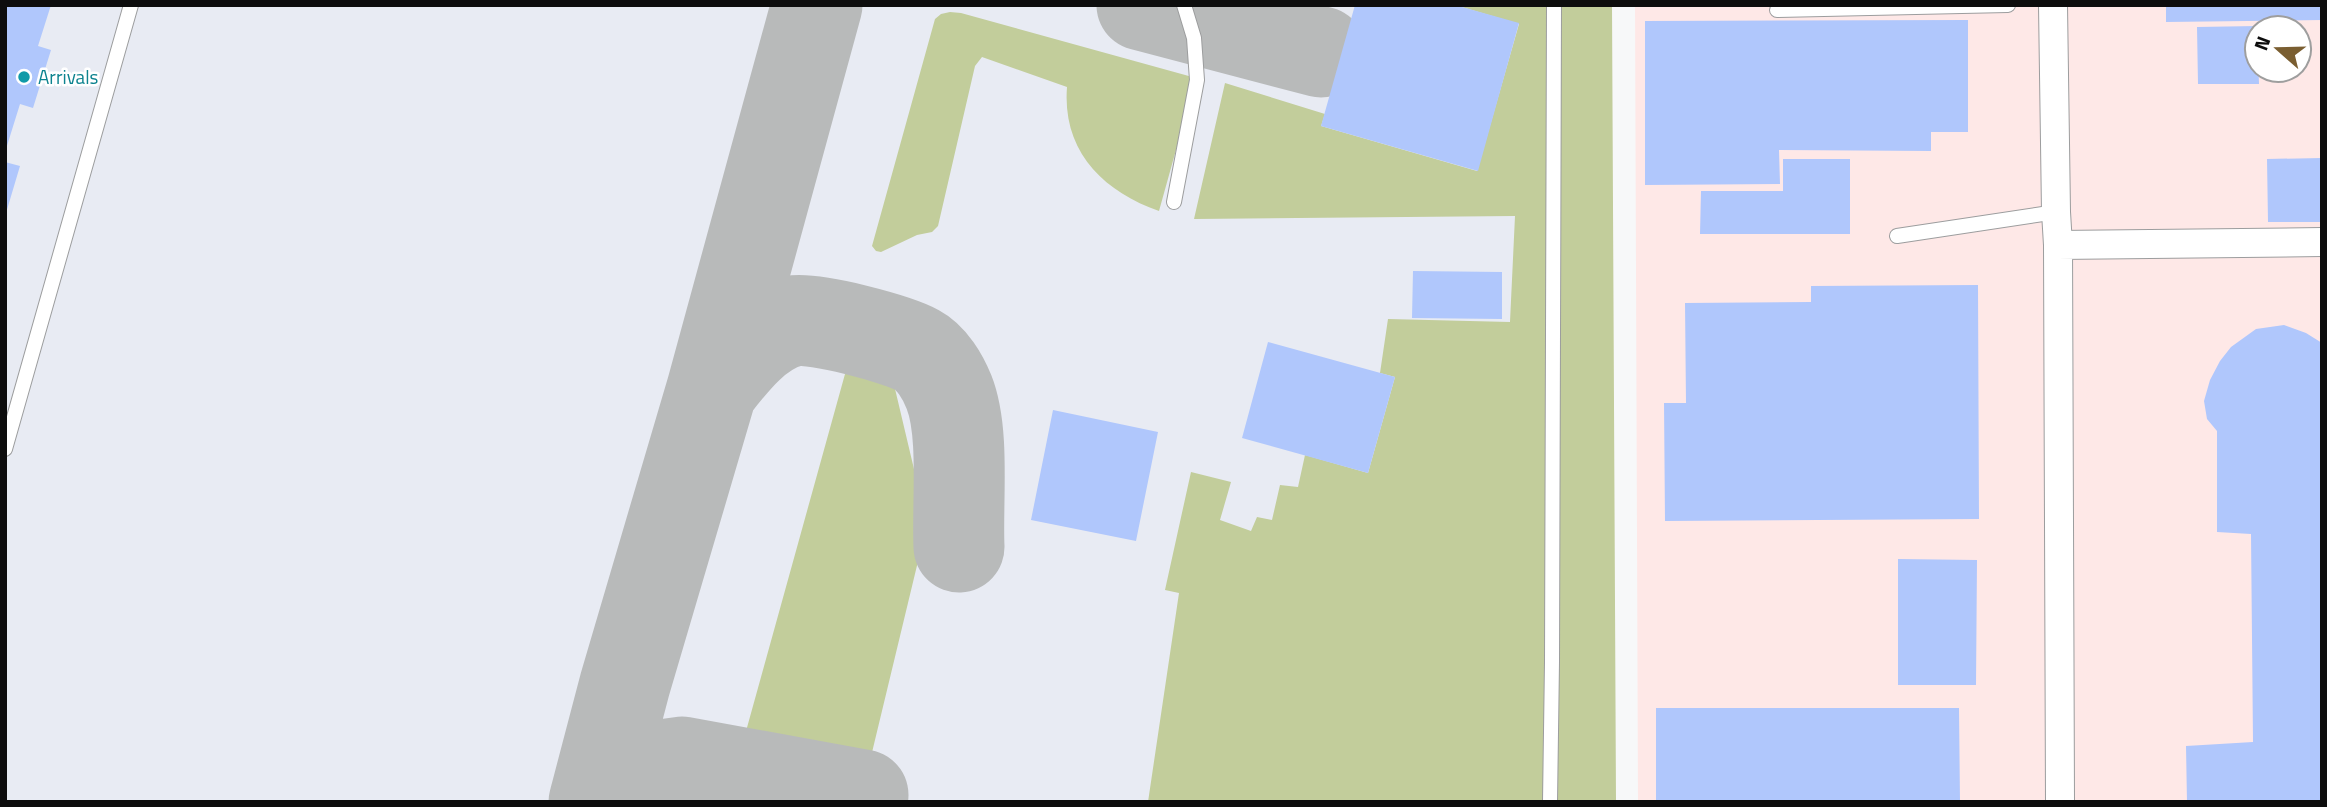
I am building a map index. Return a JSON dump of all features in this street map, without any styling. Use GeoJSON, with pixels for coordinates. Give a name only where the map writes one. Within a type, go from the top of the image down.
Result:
{"type":"FeatureCollection","features":[{"type":"Feature","properties":{"kind":"street"},"geometry":{"type":"LineString","coordinates":[[2053,5],[2058,245],[2060,802]]}},
{"type":"Feature","properties":{"kind":"street"},"geometry":{"type":"LineString","coordinates":[[2058,245],[2322,242]]}},
{"type":"Feature","properties":{"kind":"lane"},"geometry":{"type":"LineString","coordinates":[[5,449],[131,5]]}},
{"type":"Feature","properties":{"kind":"lane"},"geometry":{"type":"LineString","coordinates":[[1174,202],[1197,80],[1194,38],[1184,5]]}},
{"type":"Feature","properties":{"kind":"lane"},"geometry":{"type":"LineString","coordinates":[[1550,802],[1554,5]]}},
{"type":"Feature","properties":{"kind":"lane"},"geometry":{"type":"LineString","coordinates":[[1777,10],[2008,5]]}},
{"type":"Feature","properties":{"kind":"lane"},"geometry":{"type":"LineString","coordinates":[[1897,236],[2056,212]]}},
{"type":"Feature","properties":{"kind":"shaded area"},"geometry":{"type":"Polygon","coordinates":[[[5,5],[1566,5],[1560,802],[5,802],[5,5]]]}},
{"type":"Feature","properties":{"kind":"shaded area"},"geometry":{"type":"Polygon","coordinates":[[[1635,5],[2322,5],[2322,802],[1638,802],[1635,5]]]}},
{"type":"Feature","properties":{"kind":"green space"},"geometry":{"type":"Polygon","coordinates":[[[1455,5],[1612,5],[1616,802],[1148,802],[1179,593],[1165,590],[1191,472],[1231,482],[1220,520],[1251,531],[1257,517],[1272,520],[1280,485],[1298,487],[1305,455],[1368,473],[1395,377],[1380,373],[1388,319],[1510,322],[1515,216],[1194,219],[1225,83],[1325,114],[1321,126],[1477,171],[1519,24],[1455,5]]]}},
{"type":"Feature","properties":{"kind":"green space"},"geometry":{"type":"Polygon","coordinates":[[[950,12],[1196,78],[1159,211],[1120,192],[1090,166],[1071,131],[1067,87],[982,57],[975,66],[938,226],[932,232],[917,235],[881,252],[876,251],[872,246],[935,19],[950,12]]]}},
{"type":"Feature","properties":{"kind":"green space"},"geometry":{"type":"Polygon","coordinates":[[[880,351],[887,355],[927,524],[868,769],[743,742],[850,356],[853,352],[880,351]]]}},
{"type":"Feature","properties":{"kind":"building","name":"Arrivals"},"geometry":{"type":"Polygon","coordinates":[[[5,5],[51,5],[38,46],[51,50],[33,108],[20,104],[6,149],[5,5]]]}},
{"type":"Feature","properties":{"kind":"building"},"geometry":{"type":"Polygon","coordinates":[[[1355,5],[1455,5],[1519,23],[1478,171],[1321,126],[1355,5]]]}},
{"type":"Feature","properties":{"kind":"building"},"geometry":{"type":"Polygon","coordinates":[[[2166,5],[2322,5],[2322,20],[2313,20],[2313,14],[2243,14],[2243,21],[2166,22],[2166,5]]]}},
{"type":"Feature","properties":{"kind":"building"},"geometry":{"type":"Polygon","coordinates":[[[1968,20],[1968,132],[1931,132],[1931,151],[1779,150],[1780,184],[1645,185],[1645,21],[1968,20]]]}},
{"type":"Feature","properties":{"kind":"building"},"geometry":{"type":"Polygon","coordinates":[[[2243,26],[2243,84],[2198,84],[2197,27],[2243,26]]]}},
{"type":"Feature","properties":{"kind":"building"},"geometry":{"type":"Polygon","coordinates":[[[2322,158],[2322,222],[2268,222],[2267,159],[2322,158]]]}},
{"type":"Feature","properties":{"kind":"building"},"geometry":{"type":"Polygon","coordinates":[[[1783,159],[1850,159],[1850,234],[1700,234],[1701,191],[1783,191],[1783,159]]]}},
{"type":"Feature","properties":{"kind":"building"},"geometry":{"type":"Polygon","coordinates":[[[5,162],[20,166],[6,213],[5,213],[5,162]]]}},
{"type":"Feature","properties":{"kind":"building"},"geometry":{"type":"Polygon","coordinates":[[[1413,271],[1502,272],[1502,319],[1412,318],[1413,271]]]}},
{"type":"Feature","properties":{"kind":"building"},"geometry":{"type":"Polygon","coordinates":[[[1978,285],[1979,519],[1665,521],[1664,403],[1686,403],[1685,303],[1811,302],[1811,286],[1978,285]]]}},
{"type":"Feature","properties":{"kind":"building"},"geometry":{"type":"Polygon","coordinates":[[[2284,325],[2306,333],[2322,343],[2322,802],[2187,802],[2186,746],[2253,742],[2251,534],[2217,532],[2217,431],[2207,419],[2204,401],[2210,380],[2231,347],[2256,329],[2284,325]]]}},
{"type":"Feature","properties":{"kind":"building"},"geometry":{"type":"Polygon","coordinates":[[[1268,342],[1395,377],[1368,473],[1242,438],[1268,342]]]}},
{"type":"Feature","properties":{"kind":"building"},"geometry":{"type":"Polygon","coordinates":[[[1053,410],[1158,432],[1136,541],[1031,520],[1053,410]]]}},
{"type":"Feature","properties":{"kind":"building"},"geometry":{"type":"Polygon","coordinates":[[[1898,559],[1977,560],[1976,685],[1898,685],[1898,559]]]}},
{"type":"Feature","properties":{"kind":"building"},"geometry":{"type":"Polygon","coordinates":[[[1656,708],[1959,708],[1960,802],[1656,802],[1656,708]]]}},
{"type":"Feature","properties":{"kind":"taxiway"},"geometry":{"type":"LineString","coordinates":[[594,802],[625,684],[712,389],[817,5]]}},
{"type":"Feature","properties":{"kind":"taxiway"},"geometry":{"type":"LineString","coordinates":[[1142,5],[1321,52]]}},
{"type":"Feature","properties":{"kind":"taxiway"},"geometry":{"type":"LineString","coordinates":[[712,389],[747,348],[769,331],[793,321],[819,322],[856,330],[917,350],[940,374],[954,408],[959,447],[959,547]]}},
{"type":"Feature","properties":{"kind":"taxiway"},"geometry":{"type":"LineString","coordinates":[[595,798],[647,770],[682,762],[863,795]]}},
{"type":"Feature","properties":{"kind":"place","name":"Arrivals"},"geometry":{"type":"Point","coordinates":[24,77]}}]}
